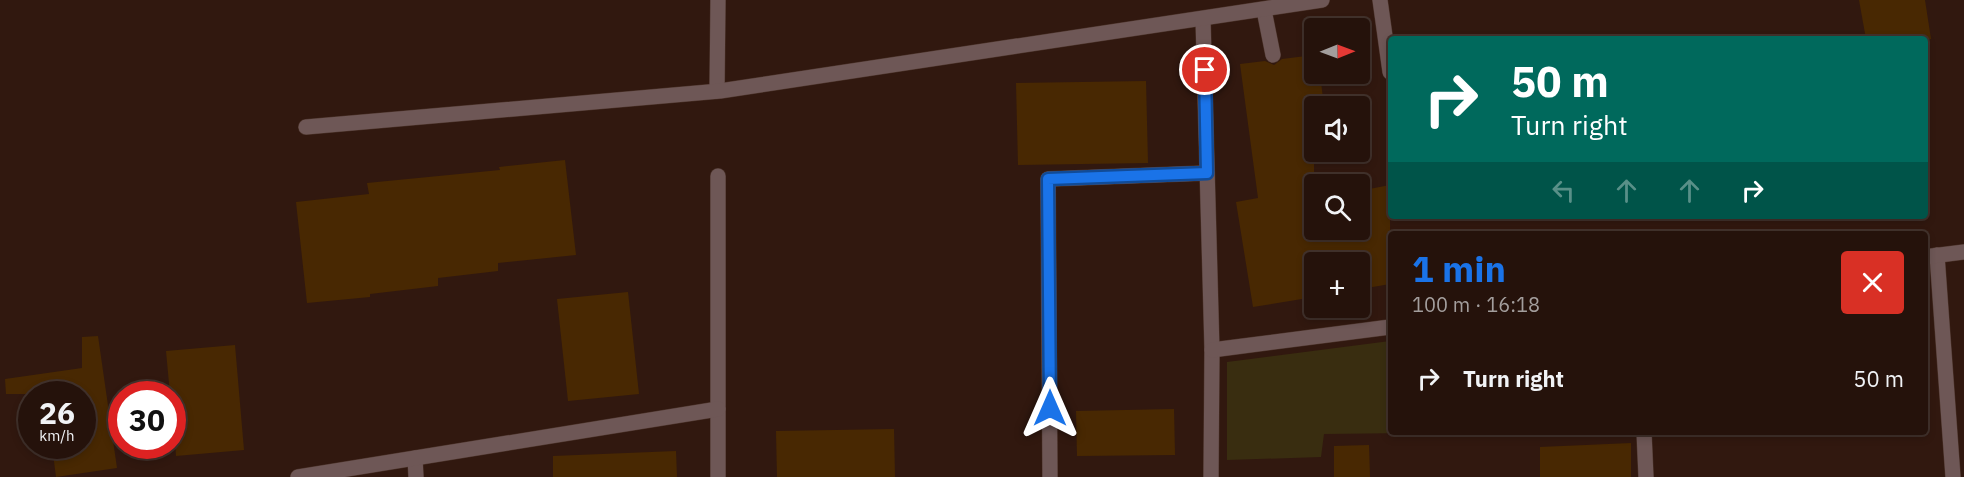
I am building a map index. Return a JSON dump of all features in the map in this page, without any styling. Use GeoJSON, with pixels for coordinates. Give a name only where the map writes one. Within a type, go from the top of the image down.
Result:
{"type":"FeatureCollection","features":[{"type":"Feature","properties":{"kind":"street"},"geometry":{"type":"LineString","coordinates":[[717,91],[718,0]]}},
{"type":"Feature","properties":{"kind":"street"},"geometry":{"type":"LineString","coordinates":[[306,127],[717,91],[1322,0]]}},
{"type":"Feature","properties":{"kind":"street"},"geometry":{"type":"LineString","coordinates":[[1380,0],[1388,58]]}},
{"type":"Feature","properties":{"kind":"street"},"geometry":{"type":"LineString","coordinates":[[1264,10],[1273,55]]}},
{"type":"Feature","properties":{"kind":"street"},"geometry":{"type":"LineString","coordinates":[[1203,19],[1212,350],[1211,477]]}},
{"type":"Feature","properties":{"kind":"street"},"geometry":{"type":"LineString","coordinates":[[1050,477],[1048,179],[1207,173]]}},
{"type":"Feature","properties":{"kind":"street"},"geometry":{"type":"LineString","coordinates":[[718,176],[718,477]]}},
{"type":"Feature","properties":{"kind":"street"},"geometry":{"type":"LineString","coordinates":[[1953,477],[1931,256],[1964,252]]}},
{"type":"Feature","properties":{"kind":"street"},"geometry":{"type":"LineString","coordinates":[[1212,350],[1388,327]]}},
{"type":"Feature","properties":{"kind":"street"},"geometry":{"type":"LineString","coordinates":[[298,477],[718,409]]}},
{"type":"Feature","properties":{"kind":"street"},"geometry":{"type":"LineString","coordinates":[[1644,435],[1646,477]]}},
{"type":"Feature","properties":{"kind":"street"},"geometry":{"type":"LineString","coordinates":[[415,458],[416,477]]}},
{"type":"Feature","properties":{"kind":"shaded area"},"geometry":{"type":"Polygon","coordinates":[[[1388,341],[1388,433],[1324,434],[1321,457],[1227,460],[1227,362],[1388,341]]]}},
{"type":"Feature","properties":{"kind":"building"},"geometry":{"type":"Polygon","coordinates":[[[1859,0],[1925,0],[1931,39],[1928,39],[1928,36],[1865,36],[1859,0]]]}},
{"type":"Feature","properties":{"kind":"building"},"geometry":{"type":"Polygon","coordinates":[[[1304,56],[1304,84],[1321,84],[1323,96],[1304,96],[1304,162],[1314,162],[1314,174],[1304,174],[1304,240],[1370,240],[1370,189],[1388,185],[1390,231],[1388,231],[1388,284],[1370,287],[1370,252],[1304,252],[1304,299],[1253,307],[1236,202],[1258,198],[1240,64],[1265,61],[1274,65],[1282,59],[1304,56]]]}},
{"type":"Feature","properties":{"kind":"building"},"geometry":{"type":"Polygon","coordinates":[[[1146,81],[1148,163],[1018,165],[1016,83],[1146,81]]]}},
{"type":"Feature","properties":{"kind":"building"},"geometry":{"type":"Polygon","coordinates":[[[565,160],[576,255],[498,263],[498,271],[438,278],[438,286],[370,294],[370,297],[307,303],[296,202],[369,194],[367,183],[500,170],[499,167],[565,160]]]}},
{"type":"Feature","properties":{"kind":"building"},"geometry":{"type":"Polygon","coordinates":[[[628,292],[639,394],[568,401],[557,299],[628,292]]]}},
{"type":"Feature","properties":{"kind":"building"},"geometry":{"type":"Polygon","coordinates":[[[98,336],[108,405],[108,459],[116,459],[117,468],[56,477],[54,459],[96,459],[96,381],[18,381],[18,394],[6,394],[5,379],[82,368],[82,337],[98,336]]]}},
{"type":"Feature","properties":{"kind":"building"},"geometry":{"type":"Polygon","coordinates":[[[235,345],[244,450],[186,455],[186,381],[169,381],[166,351],[235,345]]]}},
{"type":"Feature","properties":{"kind":"building"},"geometry":{"type":"Polygon","coordinates":[[[1174,409],[1175,455],[1077,456],[1076,411],[1174,409]]]}},
{"type":"Feature","properties":{"kind":"building"},"geometry":{"type":"Polygon","coordinates":[[[894,429],[895,477],[777,477],[776,431],[894,429]]]}},
{"type":"Feature","properties":{"kind":"building"},"geometry":{"type":"Polygon","coordinates":[[[1631,443],[1631,477],[1540,477],[1540,447],[1631,443]]]}},
{"type":"Feature","properties":{"kind":"building"},"geometry":{"type":"Polygon","coordinates":[[[1369,445],[1370,477],[1334,477],[1334,446],[1369,445]]]}},
{"type":"Feature","properties":{"kind":"building"},"geometry":{"type":"Polygon","coordinates":[[[676,451],[677,477],[553,477],[553,456],[676,451]]]}},
{"type":"Feature","properties":{"kind":"route"},"geometry":{"type":"LineString","coordinates":[[1050,408],[1048,179],[1207,173],[1205,70]]}}]}
